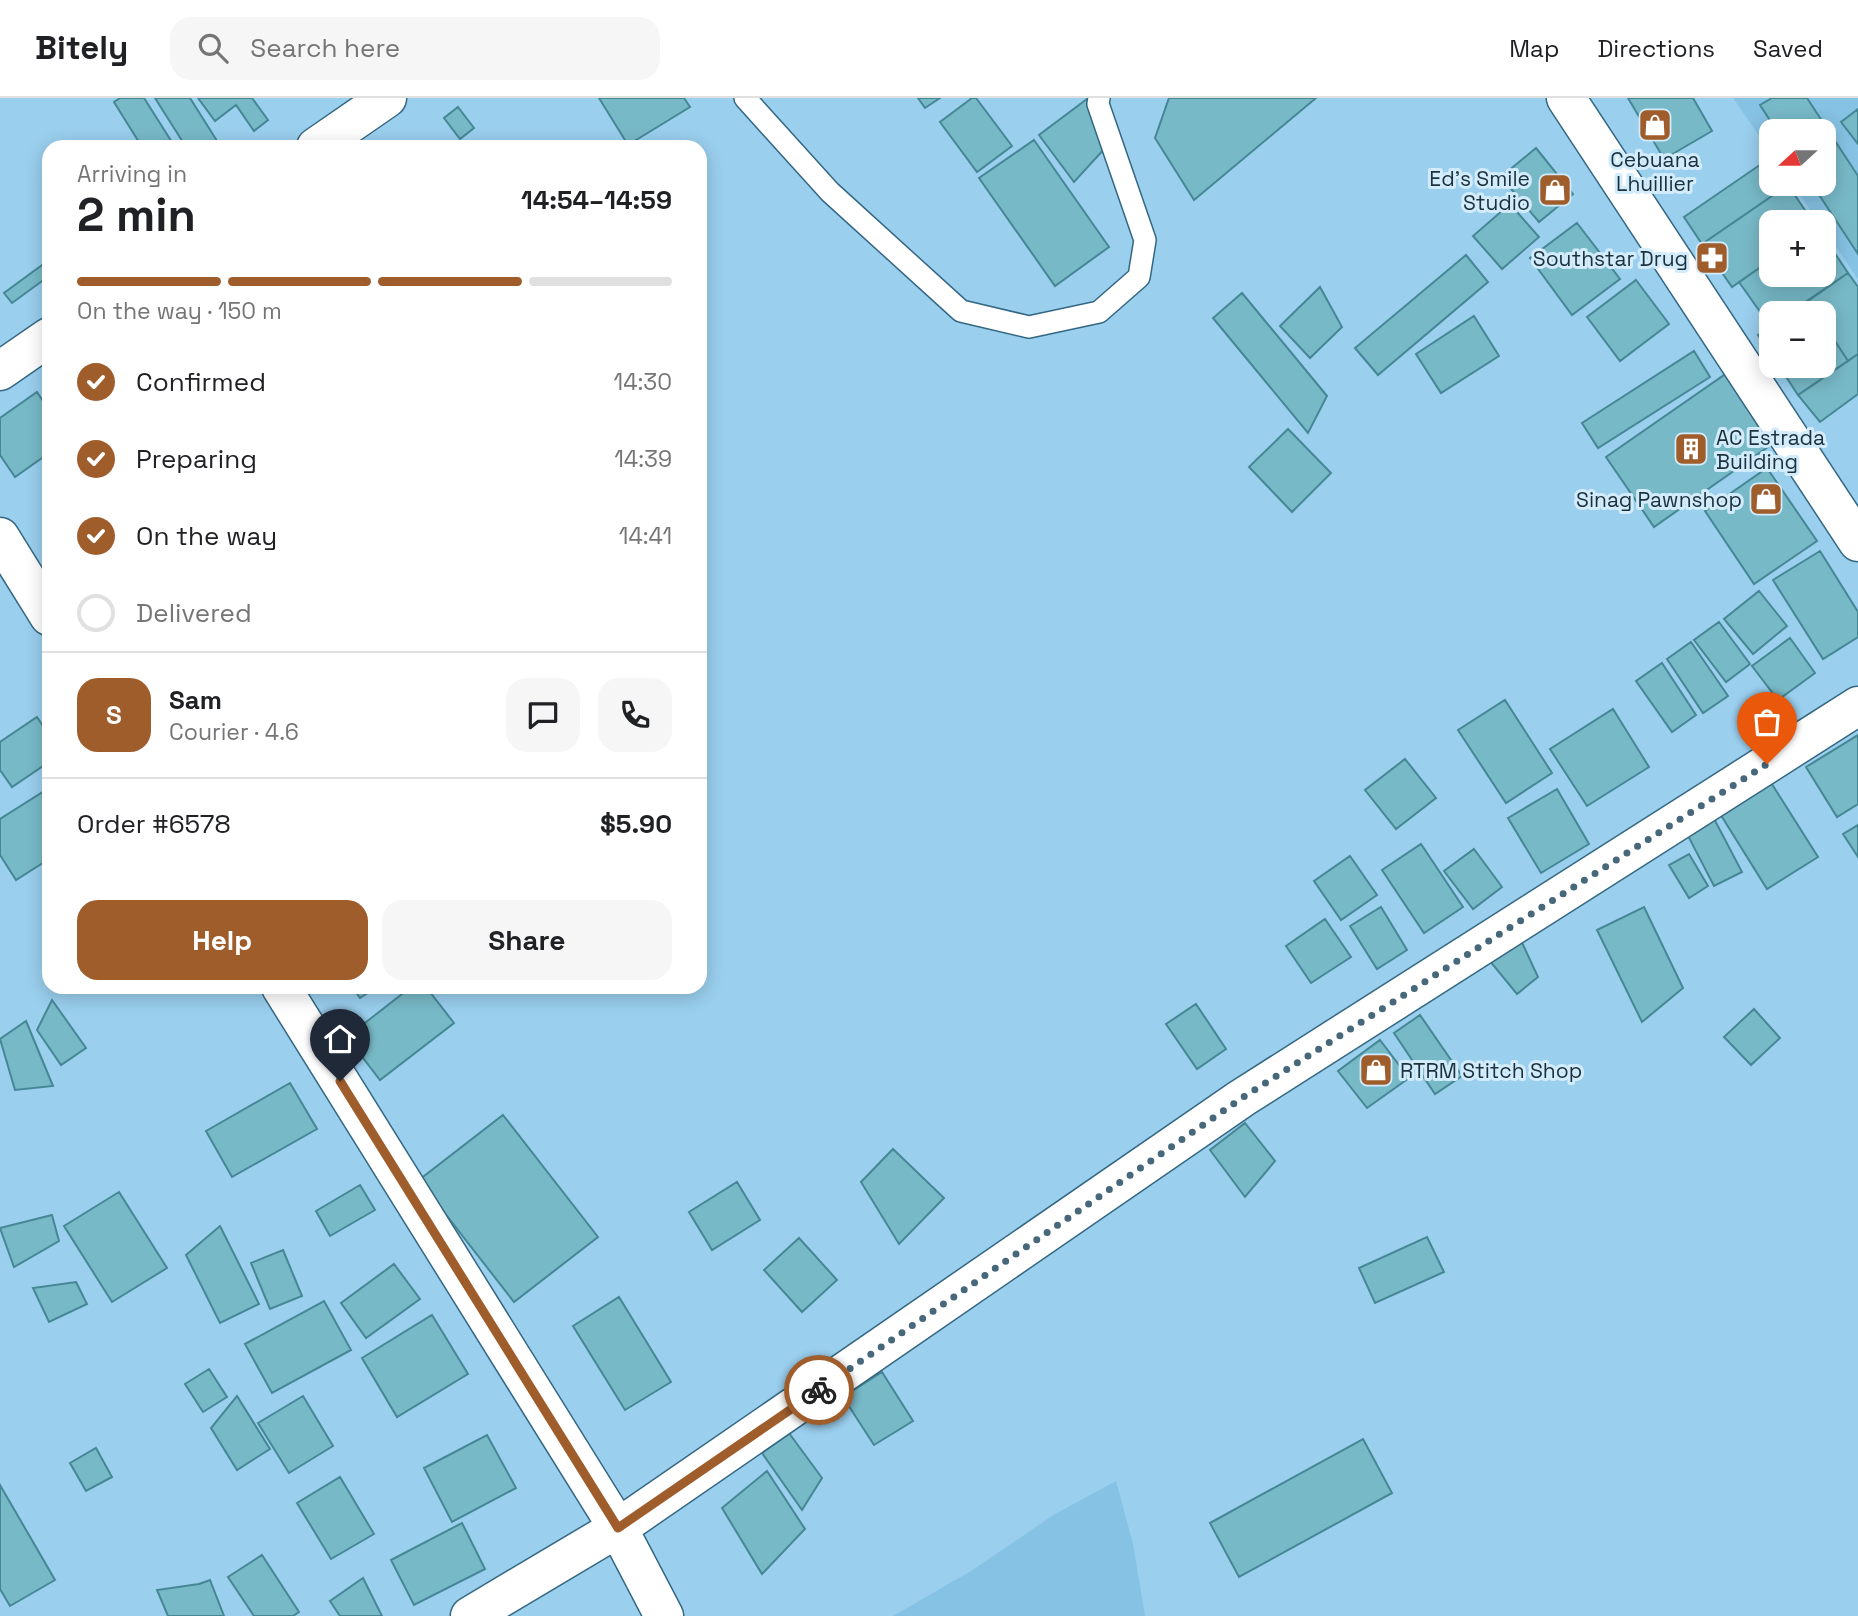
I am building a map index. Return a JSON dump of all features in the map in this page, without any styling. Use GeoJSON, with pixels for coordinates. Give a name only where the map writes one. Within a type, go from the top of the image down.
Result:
{"type":"FeatureCollection","features":[{"type":"Feature","properties":{"kind":"main road"},"geometry":{"type":"LineString","coordinates":[[326,140],[387,98]]}},
{"type":"Feature","properties":{"kind":"main road"},"geometry":{"type":"LineString","coordinates":[[1566,98],[1858,542]]}},
{"type":"Feature","properties":{"kind":"main road"},"geometry":{"type":"LineString","coordinates":[[0,371],[42,342]]}},
{"type":"Feature","properties":{"kind":"main road"},"geometry":{"type":"LineString","coordinates":[[0,537],[42,605]]}},
{"type":"Feature","properties":{"kind":"main road"},"geometry":{"type":"LineString","coordinates":[[470,1616],[618,1528],[1242,1098],[1858,706]]}},
{"type":"Feature","properties":{"kind":"main road"},"geometry":{"type":"LineString","coordinates":[[285,994],[618,1528],[664,1616]]}},
{"type":"Feature","properties":{"kind":"lane"},"geometry":{"type":"LineString","coordinates":[[746,98],[830,192],[961,311],[1029,327],[1099,312],[1139,277],[1145,240],[1098,104],[1099,98]]}},
{"type":"Feature","properties":{"kind":"shaded area"},"geometry":{"type":"Polygon","coordinates":[[[1733,98],[1858,98],[1858,279],[1836,247],[1836,210],[1810,210],[1801,196],[1836,196],[1836,119],[1759,119],[1759,136],[1733,98]]]}},
{"type":"Feature","properties":{"kind":"shaded area"},"geometry":{"type":"Polygon","coordinates":[[[1116,1481],[1133,1544],[1145,1616],[893,1616],[971,1571],[1055,1514],[1116,1481]]]}},
{"type":"Feature","properties":{"kind":"building"},"geometry":{"type":"Polygon","coordinates":[[[120,98],[144,98],[171,140],[138,140],[114,102],[120,98]]]}},
{"type":"Feature","properties":{"kind":"building"},"geometry":{"type":"Polygon","coordinates":[[[155,98],[190,98],[216,140],[182,140],[155,98]]]}},
{"type":"Feature","properties":{"kind":"building"},"geometry":{"type":"Polygon","coordinates":[[[198,98],[252,98],[268,120],[254,131],[236,105],[215,121],[198,98]]]}},
{"type":"Feature","properties":{"kind":"building"},"geometry":{"type":"Polygon","coordinates":[[[599,98],[684,98],[690,107],[636,140],[625,140],[599,98]]]}},
{"type":"Feature","properties":{"kind":"building"},"geometry":{"type":"Polygon","coordinates":[[[918,98],[940,98],[925,108],[918,98]]]}},
{"type":"Feature","properties":{"kind":"building"},"geometry":{"type":"Polygon","coordinates":[[[972,98],[976,98],[1012,146],[977,172],[940,122],[972,98]]]}},
{"type":"Feature","properties":{"kind":"building"},"geometry":{"type":"Polygon","coordinates":[[[1169,98],[1316,98],[1194,200],[1155,138],[1169,98]]]}},
{"type":"Feature","properties":{"kind":"building"},"geometry":{"type":"Polygon","coordinates":[[[1628,98],[1693,98],[1712,131],[1664,159],[1628,98]]]}},
{"type":"Feature","properties":{"kind":"building"},"geometry":{"type":"Polygon","coordinates":[[[1772,98],[1807,98],[1821,119],[1769,119],[1760,105],[1772,98]]]}},
{"type":"Feature","properties":{"kind":"building"},"geometry":{"type":"Polygon","coordinates":[[[1087,99],[1107,146],[1074,182],[1039,135],[1087,99]]]}},
{"type":"Feature","properties":{"kind":"building"},"geometry":{"type":"Polygon","coordinates":[[[458,107],[474,128],[460,139],[444,118],[458,107]]]}},
{"type":"Feature","properties":{"kind":"building"},"geometry":{"type":"Polygon","coordinates":[[[1858,109],[1858,144],[1841,122],[1858,109]]]}},
{"type":"Feature","properties":{"kind":"building"},"geometry":{"type":"Polygon","coordinates":[[[1034,140],[1109,247],[1055,286],[979,178],[1034,140]]]}},
{"type":"Feature","properties":{"kind":"building"},"geometry":{"type":"Polygon","coordinates":[[[1836,142],[1858,176],[1858,254],[1836,221],[1836,210],[1829,210],[1820,196],[1836,196],[1836,142]]]}},
{"type":"Feature","properties":{"kind":"building"},"geometry":{"type":"Polygon","coordinates":[[[1536,148],[1573,194],[1539,222],[1501,177],[1536,148]]]}},
{"type":"Feature","properties":{"kind":"building"},"geometry":{"type":"Polygon","coordinates":[[[1759,166],[1759,196],[1772,196],[1702,244],[1684,217],[1759,166]]]}},
{"type":"Feature","properties":{"kind":"building"},"geometry":{"type":"Polygon","coordinates":[[[1772,196],[1795,196],[1805,210],[1759,210],[1759,268],[1732,287],[1702,244],[1772,196]]]}},
{"type":"Feature","properties":{"kind":"building"},"geometry":{"type":"Polygon","coordinates":[[[1510,204],[1539,237],[1502,269],[1473,236],[1510,204]]]}},
{"type":"Feature","properties":{"kind":"building"},"geometry":{"type":"Polygon","coordinates":[[[1577,223],[1620,279],[1572,315],[1530,258],[1577,223]]]}},
{"type":"Feature","properties":{"kind":"building"},"geometry":{"type":"Polygon","coordinates":[[[1466,255],[1488,282],[1378,375],[1355,348],[1466,255]]]}},
{"type":"Feature","properties":{"kind":"building"},"geometry":{"type":"Polygon","coordinates":[[[1836,255],[1848,273],[1836,281],[1836,255]]]}},
{"type":"Feature","properties":{"kind":"building"},"geometry":{"type":"Polygon","coordinates":[[[42,265],[42,281],[12,303],[4,293],[42,265]]]}},
{"type":"Feature","properties":{"kind":"building"},"geometry":{"type":"Polygon","coordinates":[[[1759,268],[1759,287],[1827,287],[1807,301],[1759,301],[1759,310],[1739,282],[1759,268]]]}},
{"type":"Feature","properties":{"kind":"building"},"geometry":{"type":"Polygon","coordinates":[[[1848,273],[1858,287],[1858,354],[1848,361],[1836,342],[1836,301],[1808,301],[1828,287],[1836,287],[1836,281],[1848,273]]]}},
{"type":"Feature","properties":{"kind":"building"},"geometry":{"type":"Polygon","coordinates":[[[1636,280],[1669,324],[1620,361],[1587,317],[1636,280]]]}},
{"type":"Feature","properties":{"kind":"building"},"geometry":{"type":"Polygon","coordinates":[[[1320,287],[1342,327],[1310,358],[1280,326],[1320,287]]]}},
{"type":"Feature","properties":{"kind":"building"},"geometry":{"type":"Polygon","coordinates":[[[1242,293],[1327,396],[1308,433],[1213,318],[1242,293]]]}},
{"type":"Feature","properties":{"kind":"building"},"geometry":{"type":"Polygon","coordinates":[[[1474,316],[1499,356],[1441,393],[1416,354],[1474,316]]]}},
{"type":"Feature","properties":{"kind":"building"},"geometry":{"type":"Polygon","coordinates":[[[1836,342],[1848,361],[1836,369],[1836,342]]]}},
{"type":"Feature","properties":{"kind":"building"},"geometry":{"type":"Polygon","coordinates":[[[1694,351],[1710,377],[1598,448],[1582,423],[1694,351]]]}},
{"type":"Feature","properties":{"kind":"building"},"geometry":{"type":"Polygon","coordinates":[[[1858,354],[1858,394],[1820,422],[1798,395],[1823,378],[1836,378],[1836,369],[1858,354]]]}},
{"type":"Feature","properties":{"kind":"building","name":"AC Estrada Building"},"geometry":{"type":"Polygon","coordinates":[[[1727,373],[1775,442],[1654,527],[1606,457],[1727,373]]]}},
{"type":"Feature","properties":{"kind":"building"},"geometry":{"type":"Polygon","coordinates":[[[1787,378],[1823,378],[1798,395],[1787,378]]]}},
{"type":"Feature","properties":{"kind":"building"},"geometry":{"type":"Polygon","coordinates":[[[37,392],[42,400],[42,458],[15,477],[0,455],[0,418],[37,392]]]}},
{"type":"Feature","properties":{"kind":"building"},"geometry":{"type":"Polygon","coordinates":[[[1288,429],[1331,473],[1292,512],[1249,467],[1288,429]]]}},
{"type":"Feature","properties":{"kind":"building"},"geometry":{"type":"Polygon","coordinates":[[[1767,468],[1817,541],[1754,584],[1705,511],[1767,468]]]}},
{"type":"Feature","properties":{"kind":"building"},"geometry":{"type":"Polygon","coordinates":[[[1820,551],[1858,612],[1858,637],[1823,659],[1773,580],[1820,551]]]}},
{"type":"Feature","properties":{"kind":"building"},"geometry":{"type":"Polygon","coordinates":[[[1759,591],[1787,626],[1753,654],[1724,619],[1759,591]]]}},
{"type":"Feature","properties":{"kind":"building"},"geometry":{"type":"Polygon","coordinates":[[[1719,622],[1750,664],[1726,682],[1694,640],[1719,622]]]}},
{"type":"Feature","properties":{"kind":"building"},"geometry":{"type":"Polygon","coordinates":[[[1790,638],[1815,673],[1778,700],[1752,666],[1790,638]]]}},
{"type":"Feature","properties":{"kind":"building"},"geometry":{"type":"Polygon","coordinates":[[[1691,642],[1728,696],[1703,713],[1667,659],[1691,642]]]}},
{"type":"Feature","properties":{"kind":"building"},"geometry":{"type":"Polygon","coordinates":[[[1662,663],[1696,715],[1672,732],[1636,681],[1662,663]]]}},
{"type":"Feature","properties":{"kind":"building"},"geometry":{"type":"Polygon","coordinates":[[[1505,700],[1552,773],[1506,803],[1458,730],[1505,700]]]}},
{"type":"Feature","properties":{"kind":"building"},"geometry":{"type":"Polygon","coordinates":[[[1613,709],[1649,767],[1587,806],[1550,749],[1613,709]]]}},
{"type":"Feature","properties":{"kind":"building"},"geometry":{"type":"Polygon","coordinates":[[[37,717],[42,724],[42,767],[12,787],[0,770],[0,742],[37,717]]]}},
{"type":"Feature","properties":{"kind":"building"},"geometry":{"type":"Polygon","coordinates":[[[1858,735],[1858,804],[1837,817],[1806,767],[1858,735]]]}},
{"type":"Feature","properties":{"kind":"building"},"geometry":{"type":"Polygon","coordinates":[[[1405,759],[1436,798],[1396,829],[1365,790],[1405,759]]]}},
{"type":"Feature","properties":{"kind":"building"},"geometry":{"type":"Polygon","coordinates":[[[1770,781],[1818,857],[1767,889],[1719,812],[1770,781]]]}},
{"type":"Feature","properties":{"kind":"building"},"geometry":{"type":"Polygon","coordinates":[[[1557,789],[1589,844],[1541,873],[1508,818],[1557,789]]]}},
{"type":"Feature","properties":{"kind":"building"},"geometry":{"type":"Polygon","coordinates":[[[42,793],[42,863],[16,880],[0,855],[0,819],[42,793]]]}},
{"type":"Feature","properties":{"kind":"building"},"geometry":{"type":"Polygon","coordinates":[[[1711,813],[1742,872],[1714,886],[1684,828],[1711,813]]]}},
{"type":"Feature","properties":{"kind":"building"},"geometry":{"type":"Polygon","coordinates":[[[1858,825],[1858,857],[1843,834],[1858,825]]]}},
{"type":"Feature","properties":{"kind":"building"},"geometry":{"type":"Polygon","coordinates":[[[1421,844],[1463,907],[1424,933],[1382,870],[1421,844]]]}},
{"type":"Feature","properties":{"kind":"building"},"geometry":{"type":"Polygon","coordinates":[[[1474,849],[1502,887],[1473,909],[1444,871],[1474,849]]]}},
{"type":"Feature","properties":{"kind":"building"},"geometry":{"type":"Polygon","coordinates":[[[1689,854],[1708,886],[1689,898],[1669,865],[1689,854]]]}},
{"type":"Feature","properties":{"kind":"building"},"geometry":{"type":"Polygon","coordinates":[[[1350,856],[1377,895],[1341,920],[1314,881],[1350,856]]]}},
{"type":"Feature","properties":{"kind":"building"},"geometry":{"type":"Polygon","coordinates":[[[1381,907],[1407,950],[1377,969],[1350,926],[1381,907]]]}},
{"type":"Feature","properties":{"kind":"building"},"geometry":{"type":"Polygon","coordinates":[[[1644,907],[1683,988],[1642,1022],[1597,930],[1644,907]]]}},
{"type":"Feature","properties":{"kind":"building"},"geometry":{"type":"Polygon","coordinates":[[[1325,919],[1351,957],[1311,983],[1286,946],[1325,919]]]}},
{"type":"Feature","properties":{"kind":"building"},"geometry":{"type":"Polygon","coordinates":[[[1519,936],[1538,977],[1517,994],[1489,960],[1519,936]]]}},
{"type":"Feature","properties":{"kind":"building"},"geometry":{"type":"Polygon","coordinates":[[[402,994],[431,994],[454,1023],[380,1080],[347,1037],[402,994]]]}},
{"type":"Feature","properties":{"kind":"building"},"geometry":{"type":"Polygon","coordinates":[[[52,1000],[86,1048],[61,1065],[37,1030],[52,1000]]]}},
{"type":"Feature","properties":{"kind":"building"},"geometry":{"type":"Polygon","coordinates":[[[1196,1004],[1226,1049],[1197,1069],[1166,1024],[1196,1004]]]}},
{"type":"Feature","properties":{"kind":"building"},"geometry":{"type":"Polygon","coordinates":[[[1754,1009],[1780,1038],[1751,1065],[1724,1037],[1754,1009]]]}},
{"type":"Feature","properties":{"kind":"building"},"geometry":{"type":"Polygon","coordinates":[[[1420,1015],[1462,1076],[1435,1094],[1394,1033],[1420,1015]]]}},
{"type":"Feature","properties":{"kind":"building"},"geometry":{"type":"Polygon","coordinates":[[[26,1021],[53,1086],[15,1090],[0,1039],[26,1021]]]}},
{"type":"Feature","properties":{"kind":"building"},"geometry":{"type":"Polygon","coordinates":[[[1380,1040],[1409,1078],[1367,1108],[1338,1071],[1380,1040]]]}},
{"type":"Feature","properties":{"kind":"building"},"geometry":{"type":"Polygon","coordinates":[[[290,1083],[317,1129],[232,1177],[206,1131],[290,1083]]]}},
{"type":"Feature","properties":{"kind":"building"},"geometry":{"type":"Polygon","coordinates":[[[503,1115],[598,1237],[514,1302],[419,1180],[503,1115]]]}},
{"type":"Feature","properties":{"kind":"building"},"geometry":{"type":"Polygon","coordinates":[[[1245,1123],[1275,1161],[1245,1197],[1210,1150],[1245,1123]]]}},
{"type":"Feature","properties":{"kind":"building"},"geometry":{"type":"Polygon","coordinates":[[[893,1149],[944,1198],[899,1244],[861,1182],[893,1149]]]}},
{"type":"Feature","properties":{"kind":"building"},"geometry":{"type":"Polygon","coordinates":[[[737,1182],[760,1220],[712,1250],[689,1212],[737,1182]]]}},
{"type":"Feature","properties":{"kind":"building"},"geometry":{"type":"Polygon","coordinates":[[[360,1185],[375,1210],[330,1236],[316,1211],[360,1185]]]}},
{"type":"Feature","properties":{"kind":"building"},"geometry":{"type":"Polygon","coordinates":[[[119,1192],[167,1268],[112,1302],[64,1226],[119,1192]]]}},
{"type":"Feature","properties":{"kind":"building"},"geometry":{"type":"Polygon","coordinates":[[[52,1215],[59,1241],[14,1267],[0,1228],[52,1215]]]}},
{"type":"Feature","properties":{"kind":"building"},"geometry":{"type":"Polygon","coordinates":[[[220,1226],[259,1304],[220,1323],[186,1255],[220,1226]]]}},
{"type":"Feature","properties":{"kind":"building"},"geometry":{"type":"Polygon","coordinates":[[[1427,1237],[1444,1272],[1375,1303],[1359,1268],[1427,1237]]]}},
{"type":"Feature","properties":{"kind":"building"},"geometry":{"type":"Polygon","coordinates":[[[799,1238],[837,1280],[802,1312],[764,1270],[799,1238]]]}},
{"type":"Feature","properties":{"kind":"building"},"geometry":{"type":"Polygon","coordinates":[[[283,1250],[302,1296],[270,1309],[251,1263],[283,1250]]]}},
{"type":"Feature","properties":{"kind":"building"},"geometry":{"type":"Polygon","coordinates":[[[394,1264],[420,1299],[366,1338],[341,1303],[394,1264]]]}},
{"type":"Feature","properties":{"kind":"building"},"geometry":{"type":"Polygon","coordinates":[[[76,1282],[87,1304],[49,1322],[33,1288],[76,1282]]]}},
{"type":"Feature","properties":{"kind":"building"},"geometry":{"type":"Polygon","coordinates":[[[619,1297],[671,1382],[625,1410],[573,1326],[619,1297]]]}},
{"type":"Feature","properties":{"kind":"building"},"geometry":{"type":"Polygon","coordinates":[[[324,1301],[351,1350],[272,1393],[245,1344],[324,1301]]]}},
{"type":"Feature","properties":{"kind":"building"},"geometry":{"type":"Polygon","coordinates":[[[432,1315],[468,1374],[397,1417],[362,1358],[432,1315]]]}},
{"type":"Feature","properties":{"kind":"building"},"geometry":{"type":"Polygon","coordinates":[[[209,1369],[227,1397],[203,1412],[185,1384],[209,1369]]]}},
{"type":"Feature","properties":{"kind":"building"},"geometry":{"type":"Polygon","coordinates":[[[882,1372],[913,1421],[874,1445],[843,1397],[882,1372]]]}},
{"type":"Feature","properties":{"kind":"building"},"geometry":{"type":"Polygon","coordinates":[[[237,1396],[270,1449],[237,1470],[211,1428],[237,1396]]]}},
{"type":"Feature","properties":{"kind":"building"},"geometry":{"type":"Polygon","coordinates":[[[303,1396],[333,1446],[289,1473],[258,1423],[303,1396]]]}},
{"type":"Feature","properties":{"kind":"building"},"geometry":{"type":"Polygon","coordinates":[[[789,1433],[822,1478],[802,1510],[762,1453],[789,1433]]]}},
{"type":"Feature","properties":{"kind":"building"},"geometry":{"type":"Polygon","coordinates":[[[487,1435],[516,1488],[452,1522],[424,1468],[487,1435]]]}},
{"type":"Feature","properties":{"kind":"building"},"geometry":{"type":"Polygon","coordinates":[[[1363,1439],[1392,1493],[1239,1577],[1210,1523],[1363,1439]]]}},
{"type":"Feature","properties":{"kind":"building"},"geometry":{"type":"Polygon","coordinates":[[[96,1448],[112,1477],[86,1491],[70,1463],[96,1448]]]}},
{"type":"Feature","properties":{"kind":"building"},"geometry":{"type":"Polygon","coordinates":[[[767,1471],[805,1529],[762,1574],[722,1508],[767,1471]]]}},
{"type":"Feature","properties":{"kind":"building"},"geometry":{"type":"Polygon","coordinates":[[[340,1477],[374,1534],[331,1559],[297,1503],[340,1477]]]}},
{"type":"Feature","properties":{"kind":"building"},"geometry":{"type":"Polygon","coordinates":[[[0,1485],[55,1580],[10,1606],[0,1589],[0,1485]]]}},
{"type":"Feature","properties":{"kind":"building"},"geometry":{"type":"Polygon","coordinates":[[[462,1523],[485,1569],[414,1605],[391,1560],[462,1523]]]}},
{"type":"Feature","properties":{"kind":"building"},"geometry":{"type":"Polygon","coordinates":[[[262,1555],[299,1612],[293,1616],[254,1616],[228,1577],[262,1555]]]}},
{"type":"Feature","properties":{"kind":"building"},"geometry":{"type":"Polygon","coordinates":[[[363,1578],[382,1616],[340,1616],[330,1601],[363,1578]]]}},
{"type":"Feature","properties":{"kind":"building"},"geometry":{"type":"Polygon","coordinates":[[[210,1580],[224,1616],[168,1616],[157,1590],[210,1580]]]}},
{"type":"Feature","properties":{"kind":"way so far"},"geometry":{"type":"LineString","coordinates":[[819,1390],[1242,1098],[1767,764]]}},
{"type":"Feature","properties":{"kind":"place","name":"Cebuana Lhuillier"},"geometry":{"type":"Point","coordinates":[1655,125]}},
{"type":"Feature","properties":{"kind":"place","name":"Ed's Smile Studio"},"geometry":{"type":"Point","coordinates":[1555,190]}},
{"type":"Feature","properties":{"kind":"place","name":"Southstar Drug"},"geometry":{"type":"Point","coordinates":[1712,258]}},
{"type":"Feature","properties":{"kind":"place","name":"AC Estrada Building"},"geometry":{"type":"Point","coordinates":[1691,449]}},
{"type":"Feature","properties":{"kind":"place","name":"Sinag Pawnshop"},"geometry":{"type":"Point","coordinates":[1766,499]}},
{"type":"Feature","properties":{"kind":"place","name":"RTRM Stitch Shop"},"geometry":{"type":"Point","coordinates":[1376,1070]}},
{"type":"Feature","properties":{"kind":"route"},"geometry":{"type":"LineString","coordinates":[[340,1081],[618,1528],[819,1390]]}}]}
